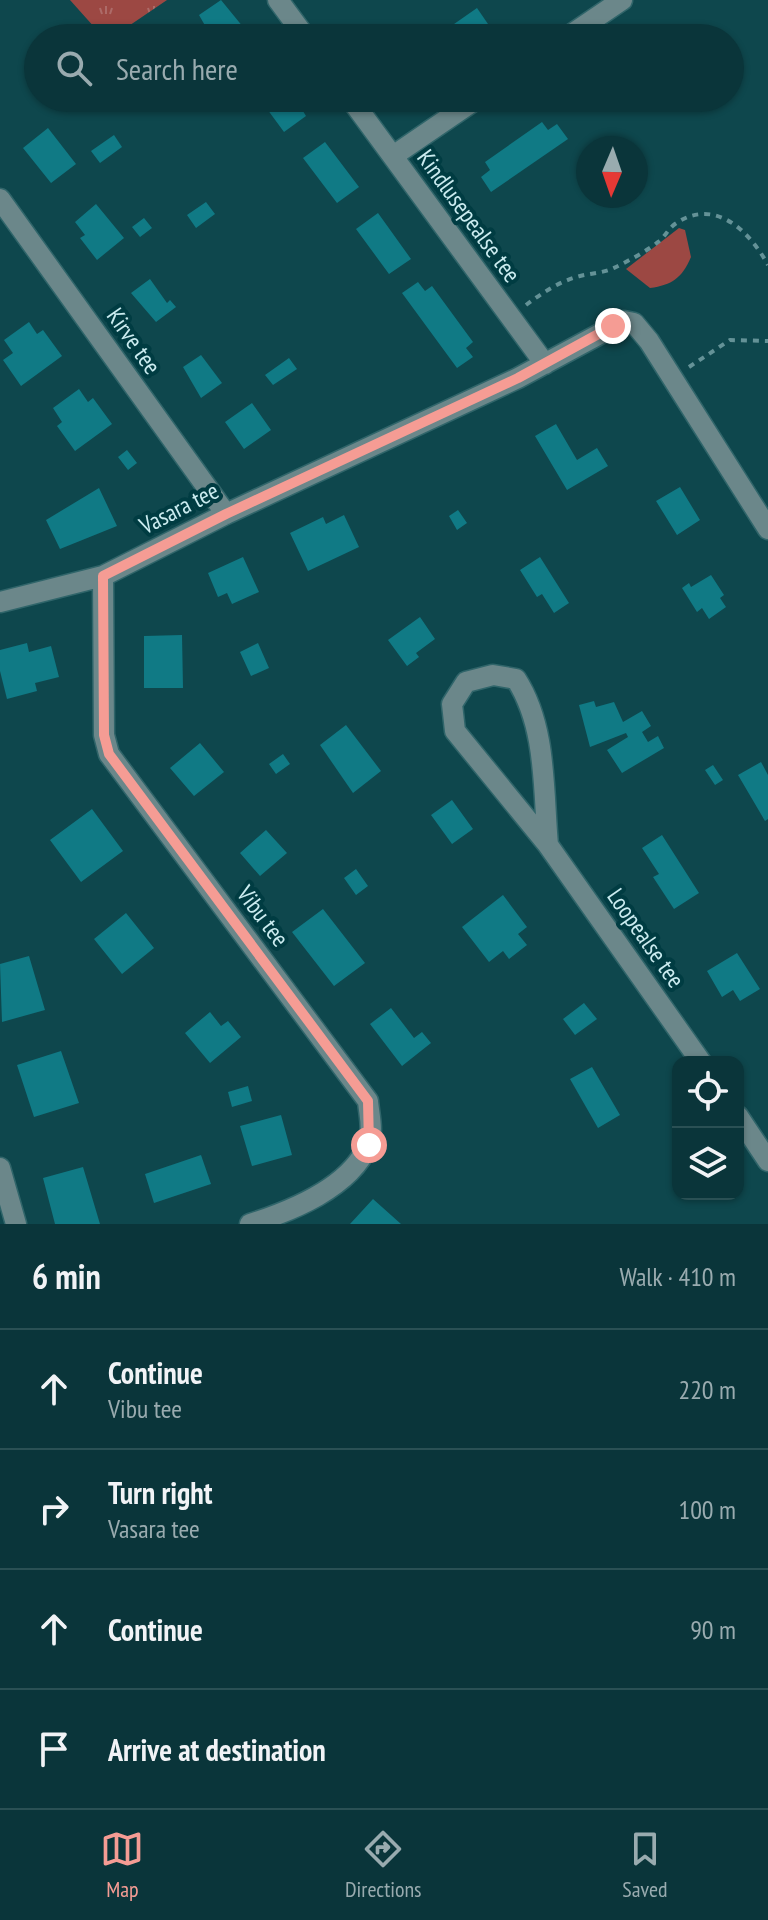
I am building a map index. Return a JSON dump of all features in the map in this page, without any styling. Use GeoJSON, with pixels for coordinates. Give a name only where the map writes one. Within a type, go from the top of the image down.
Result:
{"type":"FeatureCollection","features":[{"type":"Feature","properties":{"kind":"street"},"geometry":{"type":"LineString","coordinates":[[278,0],[296,24]]}},
{"type":"Feature","properties":{"kind":"street"},"geometry":{"type":"LineString","coordinates":[[587,24],[622,0]]}},
{"type":"Feature","properties":{"kind":"street","name":"Kindlusepealse tee"},"geometry":{"type":"LineString","coordinates":[[360,112],[545,364]]}},
{"type":"Feature","properties":{"kind":"street"},"geometry":{"type":"LineString","coordinates":[[393,156],[457,112]]}},
{"type":"Feature","properties":{"kind":"street","name":"Kirve tee"},"geometry":{"type":"LineString","coordinates":[[0,199],[226,514]]}},
{"type":"Feature","properties":{"kind":"street","name":"Vasara tee"},"geometry":{"type":"LineString","coordinates":[[0,602],[103,576],[226,514],[545,364],[624,321],[634,323],[673,378]]}},
{"type":"Feature","properties":{"kind":"street"},"geometry":{"type":"LineString","coordinates":[[673,378],[768,529]]}},
{"type":"Feature","properties":{"kind":"street","name":"Vibu tee"},"geometry":{"type":"LineString","coordinates":[[103,576],[104,735],[109,754],[368,1101],[369,1145],[348,1172],[292,1211],[250,1224]]}},
{"type":"Feature","properties":{"kind":"street","name":"Loopealse tee"},"geometry":{"type":"LineString","coordinates":[[548,845],[536,721],[529,699],[516,679],[493,675],[466,682],[452,704],[455,731],[548,845],[697,1056]]}},
{"type":"Feature","properties":{"kind":"street"},"geometry":{"type":"LineString","coordinates":[[744,1125],[768,1161]]}},
{"type":"Feature","properties":{"kind":"street"},"geometry":{"type":"LineString","coordinates":[[0,1168],[16,1224]]}},
{"type":"Feature","properties":{"kind":"path"},"geometry":{"type":"LineString","coordinates":[[526,305],[545,290],[578,276],[618,266],[658,242],[675,224],[695,215],[712,214],[730,220],[746,233],[768,265]]}},
{"type":"Feature","properties":{"kind":"path"},"geometry":{"type":"LineString","coordinates":[[673,378],[730,340],[768,341]]}},
{"type":"Feature","properties":{"kind":"green space"},"geometry":{"type":"Polygon","coordinates":[[[70,0],[167,0],[132,24],[91,24],[70,0]]]}},
{"type":"Feature","properties":{"kind":"green space"},"geometry":{"type":"Polygon","coordinates":[[[679,228],[685,230],[691,257],[675,279],[650,288],[626,269],[679,228]]]}},
{"type":"Feature","properties":{"kind":"building"},"geometry":{"type":"Polygon","coordinates":[[[221,0],[241,24],[204,24],[199,15],[221,0]]]}},
{"type":"Feature","properties":{"kind":"building"},"geometry":{"type":"Polygon","coordinates":[[[477,8],[488,24],[454,24],[477,8]]]}},
{"type":"Feature","properties":{"kind":"building"},"geometry":{"type":"Polygon","coordinates":[[[269,112],[304,112],[306,116],[284,132],[269,112]]]}},
{"type":"Feature","properties":{"kind":"building"},"geometry":{"type":"Polygon","coordinates":[[[542,122],[548,130],[557,124],[568,139],[491,192],[481,177],[490,170],[485,162],[542,122]]]}},
{"type":"Feature","properties":{"kind":"building"},"geometry":{"type":"Polygon","coordinates":[[[48,128],[76,164],[51,183],[23,148],[48,128]]]}},
{"type":"Feature","properties":{"kind":"building"},"geometry":{"type":"Polygon","coordinates":[[[114,135],[122,147],[100,163],[91,151],[114,135]]]}},
{"type":"Feature","properties":{"kind":"building"},"geometry":{"type":"Polygon","coordinates":[[[325,142],[359,187],[337,203],[303,158],[325,142]]]}},
{"type":"Feature","properties":{"kind":"building"},"geometry":{"type":"Polygon","coordinates":[[[206,202],[215,214],[196,228],[187,215],[206,202]]]}},
{"type":"Feature","properties":{"kind":"building"},"geometry":{"type":"Polygon","coordinates":[[[96,204],[124,238],[97,260],[80,238],[85,235],[75,222],[96,204]]]}},
{"type":"Feature","properties":{"kind":"building"},"geometry":{"type":"Polygon","coordinates":[[[378,213],[411,259],[389,274],[356,229],[378,213]]]}},
{"type":"Feature","properties":{"kind":"building"},"geometry":{"type":"Polygon","coordinates":[[[144,218],[152,228],[140,237],[132,227],[144,218]]]}},
{"type":"Feature","properties":{"kind":"building"},"geometry":{"type":"Polygon","coordinates":[[[150,279],[167,303],[170,300],[176,307],[156,322],[131,293],[150,279]]]}},
{"type":"Feature","properties":{"kind":"building"},"geometry":{"type":"Polygon","coordinates":[[[418,282],[425,291],[432,286],[473,342],[466,348],[473,357],[457,368],[402,293],[418,282]]]}},
{"type":"Feature","properties":{"kind":"building"},"geometry":{"type":"Polygon","coordinates":[[[29,322],[37,334],[43,330],[62,356],[21,386],[3,360],[13,353],[4,340],[29,322]]]}},
{"type":"Feature","properties":{"kind":"building"},"geometry":{"type":"Polygon","coordinates":[[[201,355],[222,383],[201,398],[183,367],[201,355]]]}},
{"type":"Feature","properties":{"kind":"building"},"geometry":{"type":"Polygon","coordinates":[[[289,358],[297,369],[273,385],[265,375],[289,358]]]}},
{"type":"Feature","properties":{"kind":"building"},"geometry":{"type":"Polygon","coordinates":[[[79,389],[88,402],[93,398],[112,424],[75,451],[57,426],[62,422],[53,408],[79,389]]]}},
{"type":"Feature","properties":{"kind":"building"},"geometry":{"type":"Polygon","coordinates":[[[252,403],[271,430],[244,449],[225,422],[252,403]]]}},
{"type":"Feature","properties":{"kind":"building"},"geometry":{"type":"Polygon","coordinates":[[[556,424],[577,460],[597,448],[608,466],[567,490],[535,436],[556,424]]]}},
{"type":"Feature","properties":{"kind":"building"},"geometry":{"type":"Polygon","coordinates":[[[127,450],[137,463],[128,470],[118,457],[127,450]]]}},
{"type":"Feature","properties":{"kind":"building"},"geometry":{"type":"Polygon","coordinates":[[[680,487],[700,520],[677,535],[656,501],[680,487]]]}},
{"type":"Feature","properties":{"kind":"building"},"geometry":{"type":"Polygon","coordinates":[[[99,488],[117,526],[60,549],[46,520],[99,488]]]}},
{"type":"Feature","properties":{"kind":"building"},"geometry":{"type":"Polygon","coordinates":[[[458,510],[467,523],[457,530],[449,516],[458,510]]]}},
{"type":"Feature","properties":{"kind":"building"},"geometry":{"type":"Polygon","coordinates":[[[344,515],[359,547],[308,571],[290,533],[323,517],[326,524],[344,515]]]}},
{"type":"Feature","properties":{"kind":"building"},"geometry":{"type":"Polygon","coordinates":[[[243,557],[259,592],[232,604],[227,593],[218,597],[208,573],[243,557]]]}},
{"type":"Feature","properties":{"kind":"building"},"geometry":{"type":"Polygon","coordinates":[[[540,557],[569,603],[554,613],[542,594],[537,597],[520,570],[540,557]]]}},
{"type":"Feature","properties":{"kind":"building"},"geometry":{"type":"Polygon","coordinates":[[[711,575],[724,595],[720,598],[726,607],[709,619],[702,608],[697,612],[682,588],[689,583],[691,587],[711,575]]]}},
{"type":"Feature","properties":{"kind":"building"},"geometry":{"type":"Polygon","coordinates":[[[420,617],[435,639],[416,653],[419,657],[407,666],[388,640],[420,617]]]}},
{"type":"Feature","properties":{"kind":"building"},"geometry":{"type":"Polygon","coordinates":[[[182,635],[183,688],[144,688],[144,636],[182,635]]]}},
{"type":"Feature","properties":{"kind":"building"},"geometry":{"type":"Polygon","coordinates":[[[27,643],[29,652],[51,646],[59,677],[35,683],[37,691],[7,699],[0,671],[0,650],[27,643]]]}},
{"type":"Feature","properties":{"kind":"building"},"geometry":{"type":"Polygon","coordinates":[[[258,643],[269,668],[251,676],[240,652],[258,643]]]}},
{"type":"Feature","properties":{"kind":"building"},"geometry":{"type":"Polygon","coordinates":[[[594,701],[596,707],[614,702],[623,722],[642,711],[651,726],[642,732],[648,742],[658,736],[664,748],[622,773],[607,750],[628,737],[626,733],[590,747],[579,705],[594,701]]]}},
{"type":"Feature","properties":{"kind":"building"},"geometry":{"type":"Polygon","coordinates":[[[346,725],[381,771],[353,793],[320,745],[346,725]]]}},
{"type":"Feature","properties":{"kind":"building"},"geometry":{"type":"Polygon","coordinates":[[[200,743],[224,772],[194,796],[170,768],[200,743]]]}},
{"type":"Feature","properties":{"kind":"building"},"geometry":{"type":"Polygon","coordinates":[[[283,754],[290,764],[276,774],[269,764],[283,754]]]}},
{"type":"Feature","properties":{"kind":"building"},"geometry":{"type":"Polygon","coordinates":[[[761,762],[768,775],[768,819],[765,821],[738,775],[761,762]]]}},
{"type":"Feature","properties":{"kind":"building"},"geometry":{"type":"Polygon","coordinates":[[[713,765],[723,780],[715,785],[705,770],[713,765]]]}},
{"type":"Feature","properties":{"kind":"building"},"geometry":{"type":"Polygon","coordinates":[[[452,800],[473,829],[452,844],[431,815],[452,800]]]}},
{"type":"Feature","properties":{"kind":"building"},"geometry":{"type":"Polygon","coordinates":[[[92,809],[123,851],[81,882],[50,840],[92,809]]]}},
{"type":"Feature","properties":{"kind":"building"},"geometry":{"type":"Polygon","coordinates":[[[266,830],[287,853],[260,876],[240,853],[266,830]]]}},
{"type":"Feature","properties":{"kind":"building"},"geometry":{"type":"Polygon","coordinates":[[[662,835],[699,893],[674,909],[653,877],[659,874],[642,848],[662,835]]]}},
{"type":"Feature","properties":{"kind":"building"},"geometry":{"type":"Polygon","coordinates":[[[356,869],[368,886],[356,895],[344,878],[356,869]]]}},
{"type":"Feature","properties":{"kind":"building"},"geometry":{"type":"Polygon","coordinates":[[[503,895],[527,927],[518,934],[527,945],[509,959],[503,951],[489,962],[462,927],[503,895]]]}},
{"type":"Feature","properties":{"kind":"building"},"geometry":{"type":"Polygon","coordinates":[[[323,909],[365,963],[334,986],[292,932],[323,909]]]}},
{"type":"Feature","properties":{"kind":"building"},"geometry":{"type":"Polygon","coordinates":[[[126,913],[154,948],[122,974],[94,939],[126,913]]]}},
{"type":"Feature","properties":{"kind":"building"},"geometry":{"type":"Polygon","coordinates":[[[737,953],[760,989],[740,1001],[733,990],[722,997],[707,971],[737,953]]]}},
{"type":"Feature","properties":{"kind":"building"},"geometry":{"type":"Polygon","coordinates":[[[29,956],[45,1010],[2,1022],[0,964],[29,956]]]}},
{"type":"Feature","properties":{"kind":"building"},"geometry":{"type":"Polygon","coordinates":[[[584,1003],[597,1019],[575,1035],[563,1019],[584,1003]]]}},
{"type":"Feature","properties":{"kind":"building"},"geometry":{"type":"Polygon","coordinates":[[[391,1008],[414,1038],[422,1032],[431,1043],[402,1066],[370,1024],[391,1008]]]}},
{"type":"Feature","properties":{"kind":"building"},"geometry":{"type":"Polygon","coordinates":[[[210,1012],[221,1026],[228,1021],[241,1037],[210,1063],[185,1033],[210,1012]]]}},
{"type":"Feature","properties":{"kind":"building"},"geometry":{"type":"Polygon","coordinates":[[[61,1051],[79,1103],[34,1117],[17,1065],[61,1051]]]}},
{"type":"Feature","properties":{"kind":"building"},"geometry":{"type":"Polygon","coordinates":[[[592,1067],[620,1115],[598,1128],[570,1079],[592,1067]]]}},
{"type":"Feature","properties":{"kind":"building"},"geometry":{"type":"Polygon","coordinates":[[[248,1086],[252,1101],[232,1107],[228,1092],[248,1086]]]}},
{"type":"Feature","properties":{"kind":"building"},"geometry":{"type":"Polygon","coordinates":[[[281,1115],[292,1155],[252,1166],[240,1126],[281,1115]]]}},
{"type":"Feature","properties":{"kind":"building"},"geometry":{"type":"Polygon","coordinates":[[[201,1155],[211,1184],[154,1203],[145,1174],[201,1155]]]}},
{"type":"Feature","properties":{"kind":"building"},"geometry":{"type":"Polygon","coordinates":[[[83,1167],[100,1224],[55,1224],[43,1178],[83,1167]]]}},
{"type":"Feature","properties":{"kind":"building"},"geometry":{"type":"Polygon","coordinates":[[[373,1199],[401,1224],[350,1224],[373,1199]]]}},
{"type":"Feature","properties":{"kind":"route"},"geometry":{"type":"LineString","coordinates":[[369,1145],[368,1101],[109,754],[104,735],[103,576],[226,514],[518,378],[578,348],[613,326]]}}]}
